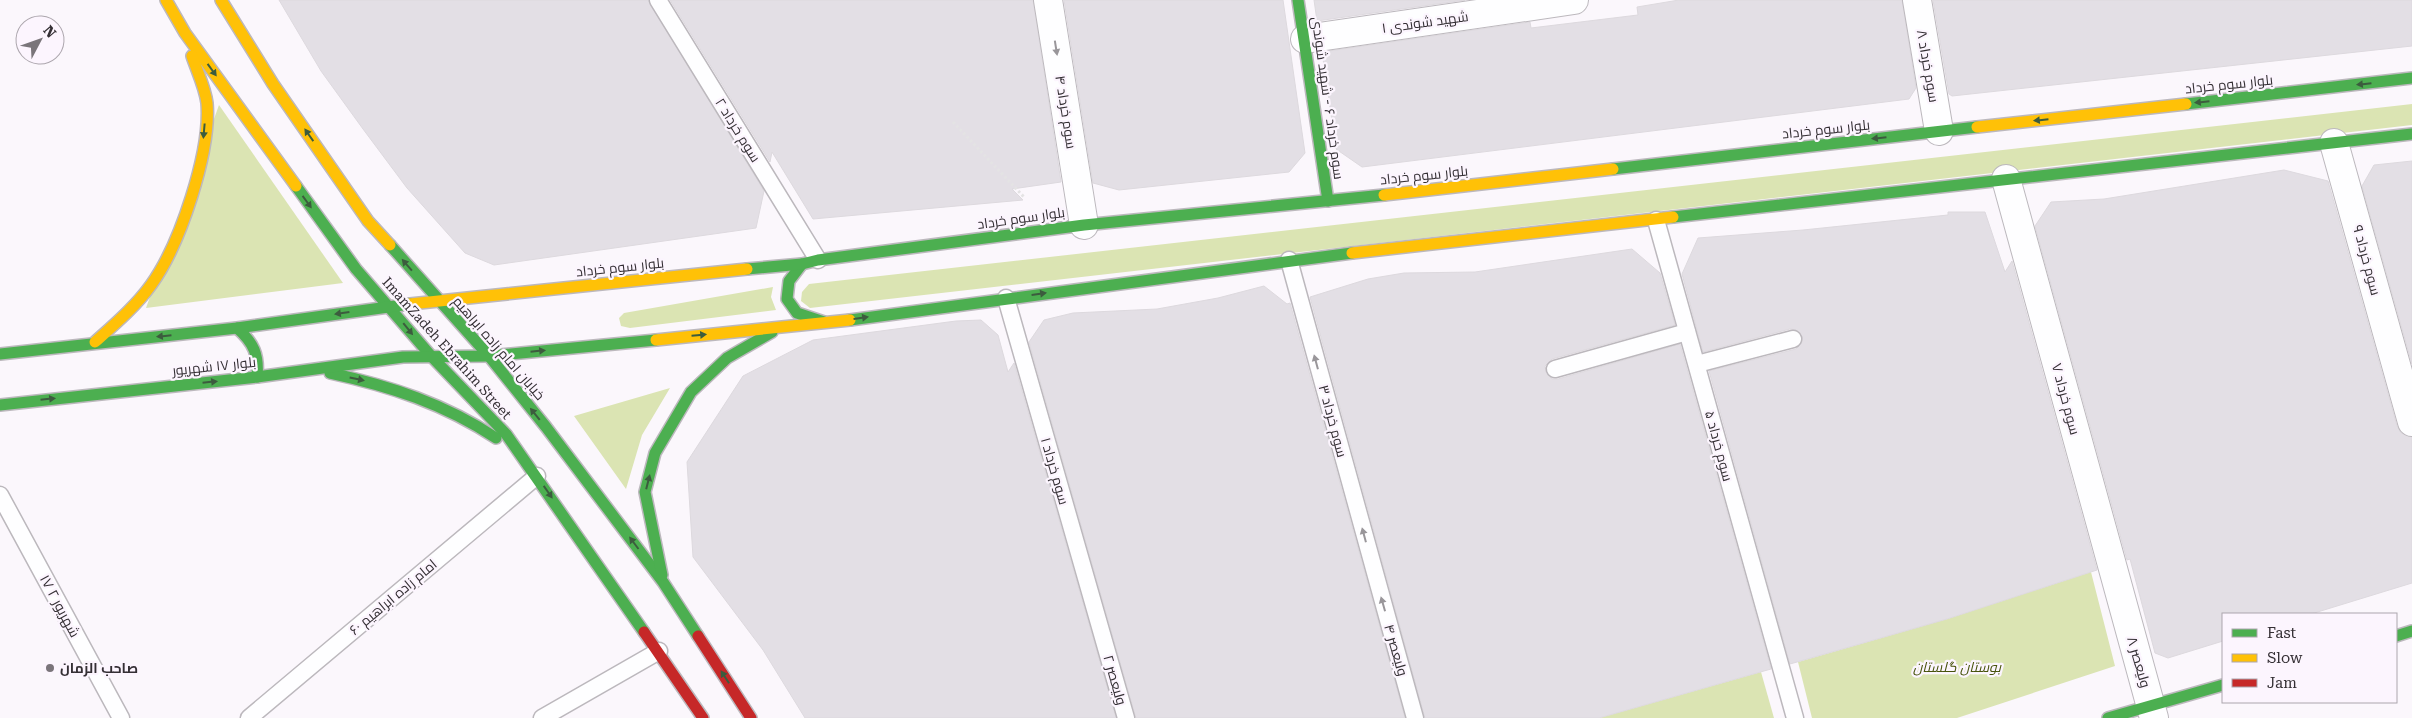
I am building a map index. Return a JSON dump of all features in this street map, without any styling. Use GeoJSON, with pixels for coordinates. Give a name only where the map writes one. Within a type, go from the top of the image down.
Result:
{"type":"FeatureCollection","features":[{"type":"Feature","properties":{"kind":"main road","name":"ImamZadeh Ebrahim Street"},"geometry":{"type":"LineString","coordinates":[[166,0],[185,33],[356,269],[391,307],[432,357],[506,434],[659,651],[703,718]]}},
{"type":"Feature","properties":{"kind":"main road","name":"خیابان امام زاده ابراهیم"},"geometry":{"type":"LineString","coordinates":[[221,0],[273,84],[368,221],[489,356],[663,582],[751,718]]}},
{"type":"Feature","properties":{"kind":"main road","name":"سوم خرداد ۶ - شهید شوندی"},"geometry":{"type":"LineString","coordinates":[[1298,0],[1328,201]]}},
{"type":"Feature","properties":{"kind":"main road"},"geometry":{"type":"LineString","coordinates":[[96,342],[127,313],[158,275],[181,225],[201,160],[207,103],[185,33]]}},
{"type":"Feature","properties":{"kind":"main road","name":"بلوار سوم خرداد"},"geometry":{"type":"LineString","coordinates":[[391,307],[810,262],[1084,225],[1328,201],[2412,78]]}},
{"type":"Feature","properties":{"kind":"main road"},"geometry":{"type":"LineString","coordinates":[[489,356],[826,323],[1289,260],[2412,134]]}},
{"type":"Feature","properties":{"kind":"main road"},"geometry":{"type":"LineString","coordinates":[[810,262],[789,281],[787,299],[797,314],[826,323]]}},
{"type":"Feature","properties":{"kind":"main road"},"geometry":{"type":"LineString","coordinates":[[0,354],[237,328],[391,307]]}},
{"type":"Feature","properties":{"kind":"main road"},"geometry":{"type":"LineString","coordinates":[[237,328],[252,340],[259,358],[257,377]]}},
{"type":"Feature","properties":{"kind":"main road"},"geometry":{"type":"LineString","coordinates":[[663,582],[645,492],[655,453],[691,392],[727,358],[779,328]]}},
{"type":"Feature","properties":{"kind":"main road","name":"بلوار ۱۷ شهریور"},"geometry":{"type":"LineString","coordinates":[[0,405],[257,377],[403,357],[489,356]]}},
{"type":"Feature","properties":{"kind":"main road"},"geometry":{"type":"LineString","coordinates":[[309,369],[374,382],[456,414],[494,436],[532,469]]}},
{"type":"Feature","properties":{"kind":"main road"},"geometry":{"type":"LineString","coordinates":[[2397,636],[2412,631]]}},
{"type":"Feature","properties":{"kind":"main road"},"geometry":{"type":"LineString","coordinates":[[2108,718],[2153,712],[2222,685]]}},
{"type":"Feature","properties":{"kind":"street","name":"سوم خرداد ۴"},"geometry":{"type":"LineString","coordinates":[[1048,0],[1084,225]]}},
{"type":"Feature","properties":{"kind":"street","name":"شهید شوندی ۱"},"geometry":{"type":"LineString","coordinates":[[1305,39],[1574,0]]}},
{"type":"Feature","properties":{"kind":"street","name":"سوم خرداد ۸"},"geometry":{"type":"LineString","coordinates":[[1917,0],[1939,131]]}},
{"type":"Feature","properties":{"kind":"street","name":"سوم خرداد ۹"},"geometry":{"type":"LineString","coordinates":[[2334,143],[2412,422]]}},
{"type":"Feature","properties":{"kind":"street","name":"سوم خرداد ۷"},"geometry":{"type":"LineString","coordinates":[[2006,179],[2126,620]]}},
{"type":"Feature","properties":{"kind":"street","name":"ولیعصر ۸"},"geometry":{"type":"LineString","coordinates":[[2126,620],[2153,712]]}},
{"type":"Feature","properties":{"kind":"lane","name":"سوم خرداد ۲"},"geometry":{"type":"LineString","coordinates":[[658,0],[810,262]]}},
{"type":"Feature","properties":{"kind":"lane","name":"سوم خرداد ۵"},"geometry":{"type":"LineString","coordinates":[[1656,220],[1795,718]]}},
{"type":"Feature","properties":{"kind":"lane","name":"سوم خرداد ۳"},"geometry":{"type":"LineString","coordinates":[[1289,260],[1377,582]]}},
{"type":"Feature","properties":{"kind":"lane","name":"سوم خرداد ۱"},"geometry":{"type":"LineString","coordinates":[[1006,298],[1104,643]]}},
{"type":"Feature","properties":{"kind":"lane"},"geometry":{"type":"LineString","coordinates":[[1555,369],[1688,332]]}},
{"type":"Feature","properties":{"kind":"lane"},"geometry":{"type":"LineString","coordinates":[[1697,364],[1793,339]]}},
{"type":"Feature","properties":{"kind":"lane","name":"امام زاده ابراهیم ۶۰"},"geometry":{"type":"LineString","coordinates":[[249,718],[532,469]]}},
{"type":"Feature","properties":{"kind":"lane","name":"۱۷ شهریور ۲"},"geometry":{"type":"LineString","coordinates":[[0,495],[121,718]]}},
{"type":"Feature","properties":{"kind":"lane","name":"ولیعصر ۴"},"geometry":{"type":"LineString","coordinates":[[1377,582],[1415,718]]}},
{"type":"Feature","properties":{"kind":"lane","name":"ولیعصر ۲"},"geometry":{"type":"LineString","coordinates":[[1104,643],[1126,718]]}},
{"type":"Feature","properties":{"kind":"lane"},"geometry":{"type":"LineString","coordinates":[[542,718],[659,651]]}},
{"type":"Feature","properties":{"kind":"path"},"geometry":{"type":"LineString","coordinates":[[953,122],[1054,229]]}},
{"type":"Feature","properties":{"kind":"green space"},"geometry":{"type":"Polygon","coordinates":[[[2412,104],[2412,125],[810,308],[801,301],[802,292],[809,284],[2412,104]]]}},
{"type":"Feature","properties":{"kind":"green space"},"geometry":{"type":"Polygon","coordinates":[[[219,105],[343,283],[146,308],[219,105]]]}},
{"type":"Feature","properties":{"kind":"green space"},"geometry":{"type":"Polygon","coordinates":[[[773,287],[771,297],[776,310],[630,328],[621,326],[619,318],[624,313],[773,287]]]}},
{"type":"Feature","properties":{"kind":"green space"},"geometry":{"type":"Polygon","coordinates":[[[670,388],[642,435],[626,489],[574,416],[670,388]]]}},
{"type":"Feature","properties":{"kind":"green space","name":"بوستان گلستان"},"geometry":{"type":"Polygon","coordinates":[[[2091,572],[2115,666],[1957,718],[1812,718],[1798,662],[1947,619],[2091,572]]]}},
{"type":"Feature","properties":{"kind":"green space"},"geometry":{"type":"Polygon","coordinates":[[[1761,672],[1774,718],[1599,718],[1761,672]]]}},
{"type":"Feature","properties":{"kind":"building"},"geometry":{"type":"Polygon","coordinates":[[[279,0],[648,0],[764,191],[756,228],[494,265],[465,253],[407,188],[363,129],[321,71],[279,0]]]}},
{"type":"Feature","properties":{"kind":"building"},"geometry":{"type":"Polygon","coordinates":[[[670,0],[1033,0],[1061,182],[1012,189],[1023,200],[813,219],[772,152],[770,162],[670,0]]]}},
{"type":"Feature","properties":{"kind":"building"},"geometry":{"type":"Polygon","coordinates":[[[1064,0],[1283,0],[1305,153],[1289,172],[1119,190],[1093,183],[1064,0]]]}},
{"type":"Feature","properties":{"kind":"building"},"geometry":{"type":"Polygon","coordinates":[[[1314,0],[1465,0],[1317,21],[1314,0]]]}},
{"type":"Feature","properties":{"kind":"building"},"geometry":{"type":"Polygon","coordinates":[[[1679,0],[1902,0],[1916,88],[1909,99],[1362,167],[1336,149],[1322,52],[1530,22],[1531,28],[1638,15],[1637,7],[1679,0]]]}},
{"type":"Feature","properties":{"kind":"building"},"geometry":{"type":"Polygon","coordinates":[[[1933,0],[2412,0],[2412,46],[1952,96],[1949,94],[1933,0]]]}},
{"type":"Feature","properties":{"kind":"building"},"geometry":{"type":"Polygon","coordinates":[[[2412,161],[2412,364],[2362,186],[2374,165],[2412,161]]]}},
{"type":"Feature","properties":{"kind":"building"},"geometry":{"type":"Polygon","coordinates":[[[2284,170],[2328,181],[2397,426],[2401,433],[2412,437],[2412,583],[2314,613],[2222,613],[2222,641],[2168,658],[2155,653],[2130,559],[2127,560],[2035,226],[2051,202],[2104,199],[2284,170]]]}},
{"type":"Feature","properties":{"kind":"building"},"geometry":{"type":"Polygon","coordinates":[[[1948,212],[1985,212],[2005,272],[2012,261],[2097,570],[1947,619],[1790,664],[1709,371],[1796,349],[1802,342],[1802,336],[1796,330],[1790,329],[1703,352],[1682,274],[1698,238],[1803,230],[1948,215],[1948,212]]]}},
{"type":"Feature","properties":{"kind":"building"},"geometry":{"type":"Polygon","coordinates":[[[1632,249],[1660,273],[1675,325],[1552,359],[1545,366],[1546,372],[1552,379],[1558,379],[1680,344],[1771,669],[1599,718],[1425,718],[1310,297],[1368,279],[1404,273],[1475,272],[1632,249]]]}},
{"type":"Feature","properties":{"kind":"building"},"geometry":{"type":"Polygon","coordinates":[[[1264,286],[1287,304],[1290,303],[1405,718],[1136,718],[1029,342],[1044,320],[1073,313],[1157,309],[1218,298],[1264,286]]]}},
{"type":"Feature","properties":{"kind":"building"},"geometry":{"type":"Polygon","coordinates":[[[981,320],[998,335],[1008,372],[1014,363],[1116,718],[805,718],[763,650],[693,557],[687,462],[743,376],[813,340],[956,321],[981,320]]]}},
{"type":"Feature","properties":{"kind":"traffic: fast"},"geometry":{"type":"LineString","coordinates":[[1298,0],[1328,201]]}},
{"type":"Feature","properties":{"kind":"traffic: fast"},"geometry":{"type":"LineString","coordinates":[[2186,104],[2412,78]]}},
{"type":"Feature","properties":{"kind":"traffic: fast"},"geometry":{"type":"LineString","coordinates":[[1613,169],[1977,127]]}},
{"type":"Feature","properties":{"kind":"traffic: fast"},"geometry":{"type":"LineString","coordinates":[[1673,217],[2412,134]]}},
{"type":"Feature","properties":{"kind":"traffic: fast"},"geometry":{"type":"LineString","coordinates":[[296,186],[356,269],[432,357],[506,434],[644,632]]}},
{"type":"Feature","properties":{"kind":"traffic: fast"},"geometry":{"type":"LineString","coordinates":[[747,269],[802,264],[818,260],[1084,225],[1384,195]]}},
{"type":"Feature","properties":{"kind":"traffic: fast"},"geometry":{"type":"LineString","coordinates":[[390,245],[489,356],[546,427],[663,582],[698,636]]}},
{"type":"Feature","properties":{"kind":"traffic: fast"},"geometry":{"type":"LineString","coordinates":[[850,320],[1352,253]]}},
{"type":"Feature","properties":{"kind":"traffic: fast"},"geometry":{"type":"LineString","coordinates":[[802,264],[789,281],[787,299],[797,313],[824,322]]}},
{"type":"Feature","properties":{"kind":"traffic: fast"},"geometry":{"type":"LineString","coordinates":[[0,354],[237,328],[410,304]]}},
{"type":"Feature","properties":{"kind":"traffic: fast"},"geometry":{"type":"LineString","coordinates":[[237,328],[248,339],[254,350],[257,362],[257,377]]}},
{"type":"Feature","properties":{"kind":"traffic: fast"},"geometry":{"type":"LineString","coordinates":[[662,575],[645,492],[655,453],[691,392],[727,358],[772,332]]}},
{"type":"Feature","properties":{"kind":"traffic: fast"},"geometry":{"type":"LineString","coordinates":[[0,405],[257,377],[403,357],[489,356],[656,340]]}},
{"type":"Feature","properties":{"kind":"traffic: fast"},"geometry":{"type":"LineString","coordinates":[[330,373],[395,390],[437,406],[457,415],[496,438]]}},
{"type":"Feature","properties":{"kind":"traffic: fast"},"geometry":{"type":"LineString","coordinates":[[2397,636],[2412,631]]}},
{"type":"Feature","properties":{"kind":"traffic: fast"},"geometry":{"type":"LineString","coordinates":[[2108,718],[2222,685]]}},
{"type":"Feature","properties":{"kind":"traffic: slow"},"geometry":{"type":"LineString","coordinates":[[166,0],[185,33],[296,186]]}},
{"type":"Feature","properties":{"kind":"traffic: slow"},"geometry":{"type":"LineString","coordinates":[[221,0],[273,84],[368,221],[390,245]]}},
{"type":"Feature","properties":{"kind":"traffic: slow"},"geometry":{"type":"LineString","coordinates":[[95,342],[132,308],[151,285],[173,247],[183,223],[199,172],[207,123],[206,97],[192,56]]}},
{"type":"Feature","properties":{"kind":"traffic: slow"},"geometry":{"type":"LineString","coordinates":[[1977,127],[2186,104]]}},
{"type":"Feature","properties":{"kind":"traffic: slow"},"geometry":{"type":"LineString","coordinates":[[1384,195],[1613,169]]}},
{"type":"Feature","properties":{"kind":"traffic: slow"},"geometry":{"type":"LineString","coordinates":[[1352,253],[1673,217]]}},
{"type":"Feature","properties":{"kind":"traffic: slow"},"geometry":{"type":"LineString","coordinates":[[410,304],[747,269]]}},
{"type":"Feature","properties":{"kind":"traffic: slow"},"geometry":{"type":"LineString","coordinates":[[656,340],[850,320]]}},
{"type":"Feature","properties":{"kind":"traffic: jam"},"geometry":{"type":"LineString","coordinates":[[644,632],[703,718]]}},
{"type":"Feature","properties":{"kind":"traffic: jam"},"geometry":{"type":"LineString","coordinates":[[698,636],[751,718]]}},
{"type":"Feature","properties":{"kind":"place","name":"صاحب الزمان"},"geometry":{"type":"Point","coordinates":[50,668]}}]}
